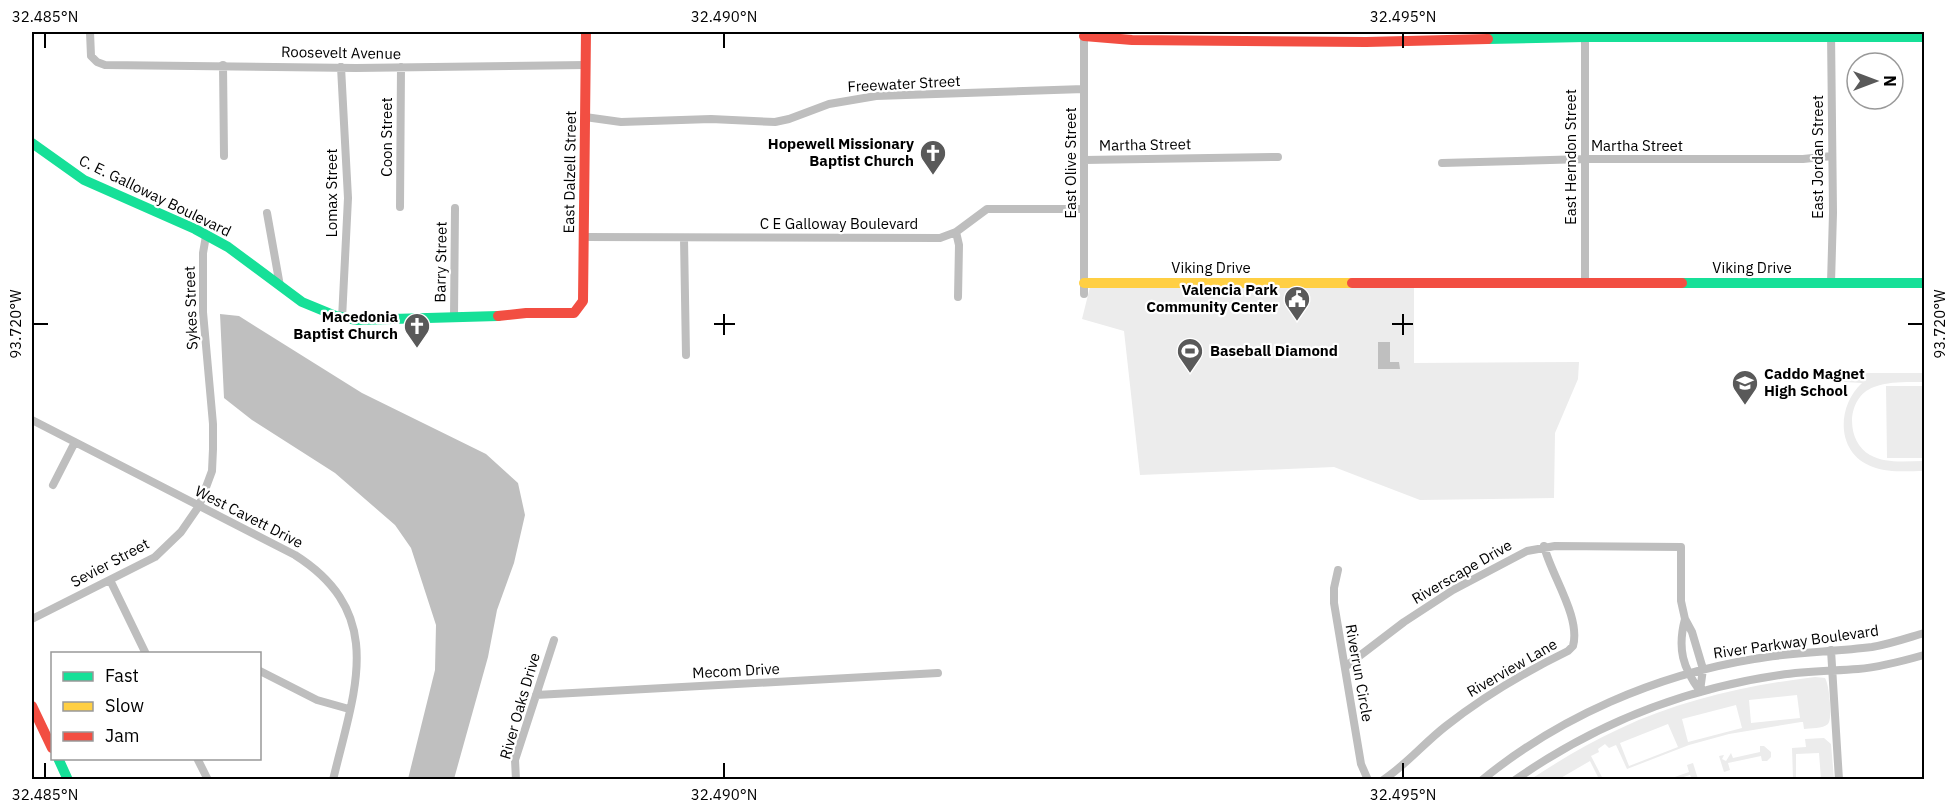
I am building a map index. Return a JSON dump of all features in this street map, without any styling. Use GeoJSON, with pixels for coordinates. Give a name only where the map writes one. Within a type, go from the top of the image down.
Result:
{"type":"FeatureCollection","features":[{"type":"Feature","properties":{"kind":"street","name":"Roosevelt Avenue"},"geometry":{"type":"LineString","coordinates":[[90,32],[91,56],[97,62],[105,65],[341,67],[586,65]]}},
{"type":"Feature","properties":{"kind":"street","name":"East Dalzell Street"},"geometry":{"type":"LineString","coordinates":[[576,312],[584,301],[586,32]]}},
{"type":"Feature","properties":{"kind":"street"},"geometry":{"type":"LineString","coordinates":[[1084,34],[1132,40],[1213,36],[1366,42],[1585,34],[1924,37]]}},
{"type":"Feature","properties":{"kind":"street","name":"East Olive Street"},"geometry":{"type":"LineString","coordinates":[[1084,34],[1084,289]]}},
{"type":"Feature","properties":{"kind":"street","name":"East Herndon Street"},"geometry":{"type":"LineString","coordinates":[[1582,283],[1585,34]]}},
{"type":"Feature","properties":{"kind":"street","name":"East Jordan Street"},"geometry":{"type":"LineString","coordinates":[[1830,283],[1831,35]]}},
{"type":"Feature","properties":{"kind":"street"},"geometry":{"type":"LineString","coordinates":[[223,65],[224,156]]}},
{"type":"Feature","properties":{"kind":"street","name":"Lomax Street"},"geometry":{"type":"LineString","coordinates":[[341,67],[348,198],[342,319]]}},
{"type":"Feature","properties":{"kind":"street","name":"Coon Street"},"geometry":{"type":"LineString","coordinates":[[400,207],[401,67]]}},
{"type":"Feature","properties":{"kind":"street","name":"Freewater Street"},"geometry":{"type":"LineString","coordinates":[[585,117],[621,122],[711,119],[775,122],[829,104],[876,96],[1084,89]]}},
{"type":"Feature","properties":{"kind":"street","name":"C. E. Galloway Boulevard"},"geometry":{"type":"LineString","coordinates":[[32,143],[84,180],[206,236],[244,258],[280,288],[316,310],[342,319],[526,313],[570,314],[576,312]]}},
{"type":"Feature","properties":{"kind":"street","name":"Martha Street"},"geometry":{"type":"LineString","coordinates":[[1442,162],[1585,159],[1803,159],[1832,156]]}},
{"type":"Feature","properties":{"kind":"street","name":"Martha Street"},"geometry":{"type":"LineString","coordinates":[[1084,160],[1278,157]]}},
{"type":"Feature","properties":{"kind":"street","name":"Barry Street"},"geometry":{"type":"LineString","coordinates":[[454,316],[455,208]]}},
{"type":"Feature","properties":{"kind":"street","name":"C E Galloway Boulevard"},"geometry":{"type":"LineString","coordinates":[[584,237],[940,237],[956,232],[987,209],[1084,209]]}},
{"type":"Feature","properties":{"kind":"street"},"geometry":{"type":"LineString","coordinates":[[267,213],[280,288]]}},
{"type":"Feature","properties":{"kind":"street"},"geometry":{"type":"LineString","coordinates":[[956,232],[959,245],[958,297]]}},
{"type":"Feature","properties":{"kind":"street","name":"Sykes Street"},"geometry":{"type":"LineString","coordinates":[[206,236],[203,253],[203,312],[209,379]]}},
{"type":"Feature","properties":{"kind":"street"},"geometry":{"type":"LineString","coordinates":[[684,238],[686,355]]}},
{"type":"Feature","properties":{"kind":"street","name":"Viking Drive"},"geometry":{"type":"LineString","coordinates":[[1084,289],[1339,283],[1924,283]]}},
{"type":"Feature","properties":{"kind":"street","name":"Sevier Street"},"geometry":{"type":"LineString","coordinates":[[32,619],[155,557],[182,532],[199,506],[207,488],[213,462],[213,424],[209,379]]}},
{"type":"Feature","properties":{"kind":"street","name":"West Cavett Drive"},"geometry":{"type":"LineString","coordinates":[[32,420],[311,566],[339,594],[350,615],[357,641],[356,677],[333,780]]}},
{"type":"Feature","properties":{"kind":"street"},"geometry":{"type":"LineString","coordinates":[[53,485],[75,442]]}},
{"type":"Feature","properties":{"kind":"street","name":"Riverscape Drive"},"geometry":{"type":"LineString","coordinates":[[1345,667],[1404,622],[1453,590],[1519,554],[1544,546],[1681,547],[1681,595],[1685,620],[1682,651],[1687,674],[1700,692]]}},
{"type":"Feature","properties":{"kind":"street","name":"Riverview Lane"},"geometry":{"type":"LineString","coordinates":[[1383,780],[1446,726],[1477,704],[1508,683],[1568,651],[1573,646],[1574,631],[1568,606],[1544,546]]}},
{"type":"Feature","properties":{"kind":"street","name":"Riverrun Circle"},"geometry":{"type":"LineString","coordinates":[[1338,570],[1333,596],[1361,764],[1368,780]]}},
{"type":"Feature","properties":{"kind":"street"},"geometry":{"type":"LineString","coordinates":[[110,580],[145,652]]}},
{"type":"Feature","properties":{"kind":"street","name":"Riverscape Drive"},"geometry":{"type":"LineString","coordinates":[[1685,620],[1692,632],[1703,669],[1700,692]]}},
{"type":"Feature","properties":{"kind":"street","name":"River Parkway Boulevard"},"geometry":{"type":"LineString","coordinates":[[1482,780],[1523,750],[1573,720],[1620,698],[1687,674],[1755,658],[1873,647],[1924,633]]}},
{"type":"Feature","properties":{"kind":"street","name":"River Oaks Drive"},"geometry":{"type":"LineString","coordinates":[[516,780],[515,760],[554,640]]}},
{"type":"Feature","properties":{"kind":"street"},"geometry":{"type":"LineString","coordinates":[[1832,650],[1839,780]]}},
{"type":"Feature","properties":{"kind":"street","name":"River Parkway Boulevard"},"geometry":{"type":"LineString","coordinates":[[1515,780],[1549,757],[1596,731],[1647,708],[1700,692],[1780,675],[1882,666],[1924,655]]}},
{"type":"Feature","properties":{"kind":"street"},"geometry":{"type":"LineString","coordinates":[[261,672],[317,700],[349,709]]}},
{"type":"Feature","properties":{"kind":"street","name":"Mecom Drive"},"geometry":{"type":"LineString","coordinates":[[536,695],[938,674]]}},
{"type":"Feature","properties":{"kind":"street"},"geometry":{"type":"LineString","coordinates":[[32,706],[51,746]]}},
{"type":"Feature","properties":{"kind":"street"},"geometry":{"type":"LineString","coordinates":[[58,760],[68,780]]}},
{"type":"Feature","properties":{"kind":"street"},"geometry":{"type":"LineString","coordinates":[[198,760],[208,780]]}},
{"type":"Feature","properties":{"kind":"shaded area"},"geometry":{"type":"Polygon","coordinates":[[[1091,283],[1414,283],[1414,363],[1579,362],[1578,379],[1555,433],[1554,498],[1420,500],[1334,467],[1140,475],[1124,331],[1082,319],[1091,283]]]}},
{"type":"Feature","properties":{"kind":"shaded area"},"geometry":{"type":"Polygon","coordinates":[[[220,314],[239,316],[362,393],[486,454],[518,483],[525,515],[514,563],[497,610],[488,657],[454,779],[408,779],[435,670],[436,625],[411,548],[395,525],[335,473],[252,420],[224,398],[220,314]]]}},
{"type":"Feature","properties":{"kind":"shaded area"},"geometry":{"type":"Polygon","coordinates":[[[1378,342],[1390,342],[1390,362],[1399,362],[1400,369],[1378,369],[1378,342]]]}},
{"type":"Feature","properties":{"kind":"shaded area"},"geometry":{"type":"Polygon","coordinates":[[[1844,373],[1924,373],[1924,382],[1886,384],[1865,392],[1858,400],[1852,420],[1856,440],[1870,455],[1889,461],[1924,461],[1924,471],[1879,469],[1861,461],[1852,452],[1846,441],[1844,417],[1853,393],[1862,383],[1844,382],[1844,373]]]}},
{"type":"Feature","properties":{"kind":"shaded area"},"geometry":{"type":"Polygon","coordinates":[[[1886,386],[1924,386],[1924,458],[1887,458],[1886,386]]]}},
{"type":"Feature","properties":{"kind":"shaded area"},"geometry":{"type":"Polygon","coordinates":[[[1825,678],[1830,701],[1830,715],[1826,726],[1804,729],[1803,722],[1801,722],[1729,734],[1689,745],[1627,769],[1616,745],[1609,748],[1605,744],[1598,749],[1599,752],[1591,756],[1603,779],[1599,779],[1590,761],[1559,779],[1531,779],[1607,734],[1642,719],[1715,695],[1790,680],[1825,678]],[[1797,695],[1749,700],[1751,723],[1800,718],[1797,695]],[[1736,705],[1682,719],[1688,742],[1742,728],[1736,705]],[[1668,724],[1620,743],[1629,766],[1678,747],[1668,724]]]}},
{"type":"Feature","properties":{"kind":"shaded area"},"geometry":{"type":"Polygon","coordinates":[[[1824,738],[1831,744],[1834,779],[1821,779],[1819,753],[1796,754],[1796,779],[1793,779],[1792,748],[1806,747],[1805,739],[1824,738]]]}},
{"type":"Feature","properties":{"kind":"shaded area"},"geometry":{"type":"Polygon","coordinates":[[[1760,746],[1764,746],[1771,752],[1771,757],[1767,761],[1762,761],[1761,756],[1728,763],[1730,770],[1724,772],[1719,756],[1724,755],[1722,759],[1726,761],[1731,753],[1733,758],[1760,752],[1760,746]]]}},
{"type":"Feature","properties":{"kind":"shaded area"},"geometry":{"type":"Polygon","coordinates":[[[1693,763],[1698,779],[1692,779],[1690,775],[1669,779],[1689,772],[1687,765],[1693,763]]]}},
{"type":"Feature","properties":{"kind":"traffic: fast"},"geometry":{"type":"LineString","coordinates":[[1488,39],[1924,37]]}},
{"type":"Feature","properties":{"kind":"traffic: fast"},"geometry":{"type":"LineString","coordinates":[[32,143],[84,180],[195,229],[228,247],[302,302],[336,316],[357,320],[498,316]]}},
{"type":"Feature","properties":{"kind":"traffic: fast"},"geometry":{"type":"LineString","coordinates":[[1682,283],[1924,283]]}},
{"type":"Feature","properties":{"kind":"traffic: fast"},"geometry":{"type":"LineString","coordinates":[[59,760],[68,780]]}},
{"type":"Feature","properties":{"kind":"traffic: slow"},"geometry":{"type":"LineString","coordinates":[[1084,283],[1352,283]]}},
{"type":"Feature","properties":{"kind":"traffic: jam"},"geometry":{"type":"LineString","coordinates":[[498,316],[526,313],[574,313],[583,301],[586,32]]}},
{"type":"Feature","properties":{"kind":"traffic: jam"},"geometry":{"type":"LineString","coordinates":[[1084,36],[1132,40],[1366,42],[1488,39]]}},
{"type":"Feature","properties":{"kind":"traffic: jam"},"geometry":{"type":"LineString","coordinates":[[1352,283],[1682,283]]}},
{"type":"Feature","properties":{"kind":"traffic: jam"},"geometry":{"type":"LineString","coordinates":[[32,706],[51,746]]}},
{"type":"Feature","properties":{"kind":"place","name":"Hopewell Missionary Baptist Church"},"geometry":{"type":"Point","coordinates":[933,176]}},
{"type":"Feature","properties":{"kind":"place","name":"Valencia Park Community Center"},"geometry":{"type":"Point","coordinates":[1297,322]}},
{"type":"Feature","properties":{"kind":"place","name":"Macedonia Baptist Church"},"geometry":{"type":"Point","coordinates":[417,349]}},
{"type":"Feature","properties":{"kind":"place","name":"Baseball Diamond"},"geometry":{"type":"Point","coordinates":[1190,374]}},
{"type":"Feature","properties":{"kind":"place","name":"Caddo Magnet High School"},"geometry":{"type":"Point","coordinates":[1745,406]}}]}
